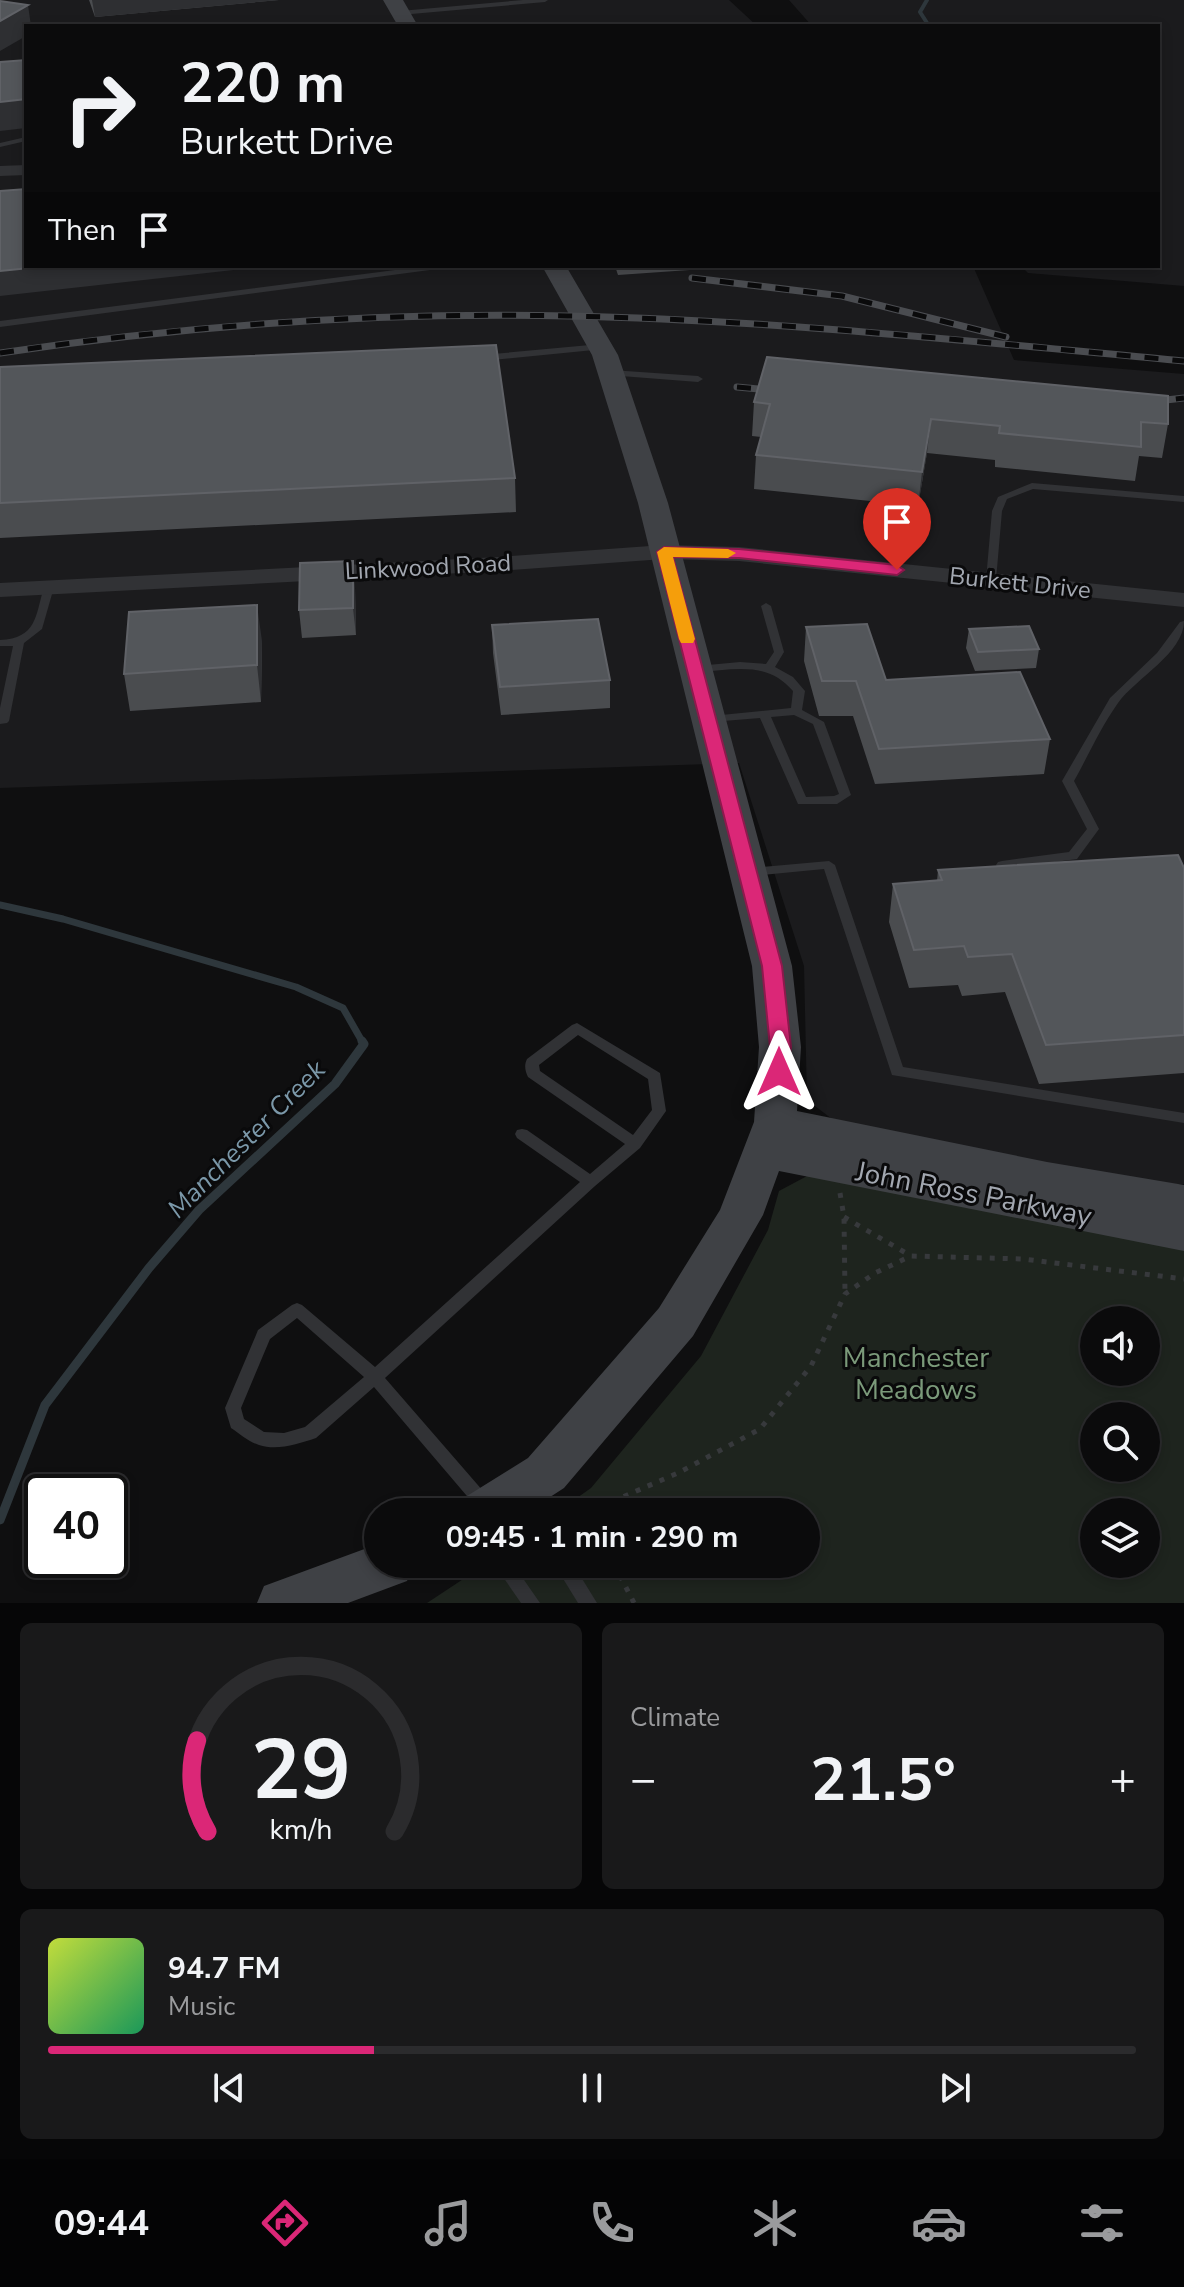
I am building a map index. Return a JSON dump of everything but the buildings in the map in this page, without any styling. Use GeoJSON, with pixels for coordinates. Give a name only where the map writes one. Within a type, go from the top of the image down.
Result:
{"type":"FeatureCollection","features":[{"type":"Feature","properties":{"kind":"street"},"geometry":{"type":"LineString","coordinates":[[0,171],[24,170]]}},
{"type":"Feature","properties":{"kind":"street"},"geometry":{"type":"LineString","coordinates":[[514,1498],[546,1473],[676,1322],[741,1215],[770,1137],[780,1047],[772,966],[653,503],[606,360],[555,268]]}},
{"type":"Feature","properties":{"kind":"street","name":"Burkett Drive"},"geometry":{"type":"LineString","coordinates":[[664,552],[739,554],[1184,600]]}},
{"type":"Feature","properties":{"kind":"street","name":"Linkwood Road"},"geometry":{"type":"LineString","coordinates":[[0,590],[664,552]]}},
{"type":"Feature","properties":{"kind":"street","name":"John Ross Parkway"},"geometry":{"type":"LineString","coordinates":[[770,1137],[836,1167],[1184,1233]]}},
{"type":"Feature","properties":{"kind":"street","name":"John Ross Parkway"},"geometry":{"type":"LineString","coordinates":[[770,1137],[1184,1202]]}},
{"type":"Feature","properties":{"kind":"street"},"geometry":{"type":"LineString","coordinates":[[283,1603],[364,1573]]}},
{"type":"Feature","properties":{"kind":"lane"},"geometry":{"type":"LineString","coordinates":[[400,13],[545,0]]}},
{"type":"Feature","properties":{"kind":"lane"},"geometry":{"type":"LineString","coordinates":[[0,145],[24,139]]}},
{"type":"Feature","properties":{"kind":"lane"},"geometry":{"type":"LineString","coordinates":[[0,324],[430,268]]}},
{"type":"Feature","properties":{"kind":"lane"},"geometry":{"type":"LineString","coordinates":[[468,359],[606,360],[698,379]]}},
{"type":"Feature","properties":{"kind":"lane"},"geometry":{"type":"LineString","coordinates":[[991,580],[997,511],[1003,497],[1032,486],[1184,499]]}},
{"type":"Feature","properties":{"kind":"lane"},"geometry":{"type":"LineString","coordinates":[[0,643],[19,642],[37,629],[49,587]]}},
{"type":"Feature","properties":{"kind":"lane"},"geometry":{"type":"LineString","coordinates":[[766,606],[779,652],[770,666]]}},
{"type":"Feature","properties":{"kind":"lane"},"geometry":{"type":"LineString","coordinates":[[1002,865],[1073,856],[1093,829],[1068,781],[1114,700],[1161,655],[1184,624]]}},
{"type":"Feature","properties":{"kind":"lane"},"geometry":{"type":"LineString","coordinates":[[0,721],[3,721],[19,642]]}},
{"type":"Feature","properties":{"kind":"lane"},"geometry":{"type":"LineString","coordinates":[[695,669],[770,666],[789,676],[799,691],[796,711]]}},
{"type":"Feature","properties":{"kind":"lane"},"geometry":{"type":"LineString","coordinates":[[708,719],[796,711],[818,722],[845,795],[837,800],[802,801],[765,715]]}},
{"type":"Feature","properties":{"kind":"lane"},"geometry":{"type":"LineString","coordinates":[[748,872],[829,865],[897,1071],[1184,1118]]}},
{"type":"Feature","properties":{"kind":"lane"},"geometry":{"type":"LineString","coordinates":[[493,1498],[375,1377],[297,1309],[264,1335],[233,1408],[237,1423],[261,1439],[284,1440],[310,1433],[375,1377],[590,1182],[635,1144],[659,1111],[655,1077],[577,1028],[532,1063],[533,1073],[635,1144]]}},
{"type":"Feature","properties":{"kind":"lane"},"geometry":{"type":"LineString","coordinates":[[522,1134],[590,1182]]}},
{"type":"Feature","properties":{"kind":"lane"},"geometry":{"type":"LineString","coordinates":[[513,1578],[531,1603]]}},
{"type":"Feature","properties":{"kind":"lane"},"geometry":{"type":"LineString","coordinates":[[572,1578],[588,1603]]}},
{"type":"Feature","properties":{"kind":"path"},"geometry":{"type":"LineString","coordinates":[[620,1498],[678,1473],[760,1429],[811,1366],[845,1294],[844,1217],[836,1167]]}},
{"type":"Feature","properties":{"kind":"path"},"geometry":{"type":"LineString","coordinates":[[844,1217],[911,1256]]}},
{"type":"Feature","properties":{"kind":"path"},"geometry":{"type":"LineString","coordinates":[[845,1294],[875,1273],[911,1256],[1023,1259],[1184,1279]]}},
{"type":"Feature","properties":{"kind":"path"},"geometry":{"type":"LineString","coordinates":[[621,1578],[634,1603]]}},
{"type":"Feature","properties":{"kind":"shaded area"},"geometry":{"type":"Polygon","coordinates":[[[0,0],[729,0],[755,24],[24,24],[24,268],[974,268],[1014,360],[1184,374],[1184,1184],[1156,1184],[840,1125],[807,1100],[804,966],[739,763],[0,788],[0,0]]]}},
{"type":"Feature","properties":{"kind":"shaded area"},"geometry":{"type":"Polygon","coordinates":[[[789,0],[1184,0],[1184,286],[1028,273],[1023,268],[1160,268],[1160,24],[810,24],[789,0]]]}},
{"type":"Feature","properties":{"kind":"green space","name":"Manchester Meadows"},"geometry":{"type":"Polygon","coordinates":[[[809,1175],[1184,1244],[1184,1603],[427,1603],[465,1578],[820,1578],[820,1498],[577,1498],[591,1488],[701,1356],[768,1230],[779,1191],[809,1175]]]}},
{"type":"Feature","properties":{"kind":"waterway"},"geometry":{"type":"LineString","coordinates":[[927,0],[920,12],[928,24]]}},
{"type":"Feature","properties":{"kind":"waterway","name":"Manchester Creek"},"geometry":{"type":"LineString","coordinates":[[0,905],[63,919],[296,987],[343,1008],[363,1043]]}},
{"type":"Feature","properties":{"kind":"waterway","name":"Manchester Creek"},"geometry":{"type":"LineString","coordinates":[[0,1520],[45,1405],[149,1268],[199,1210],[335,1084],[364,1044],[362,1041]]}},
{"type":"Feature","properties":{"kind":"railway"},"geometry":{"type":"LineString","coordinates":[[692,278],[842,296],[1006,337]]}},
{"type":"Feature","properties":{"kind":"railway"},"geometry":{"type":"LineString","coordinates":[[0,353],[141,335],[283,322],[496,315],[645,318],[799,327],[1184,361]]}},
{"type":"Feature","properties":{"kind":"railway"},"geometry":{"type":"LineString","coordinates":[[737,387],[781,391]]}},
{"type":"Feature","properties":{"kind":"railway"},"geometry":{"type":"LineString","coordinates":[[1148,402],[1184,398]]}},
{"type":"Feature","properties":{"kind":"slow traffic"},"geometry":{"type":"LineString","coordinates":[[687,639],[664,552],[728,553]]}},
{"type":"Feature","properties":{"kind":"route"},"geometry":{"type":"LineString","coordinates":[[779,1072],[780,1047],[772,966],[664,552],[739,554],[897,570]]}}]}
